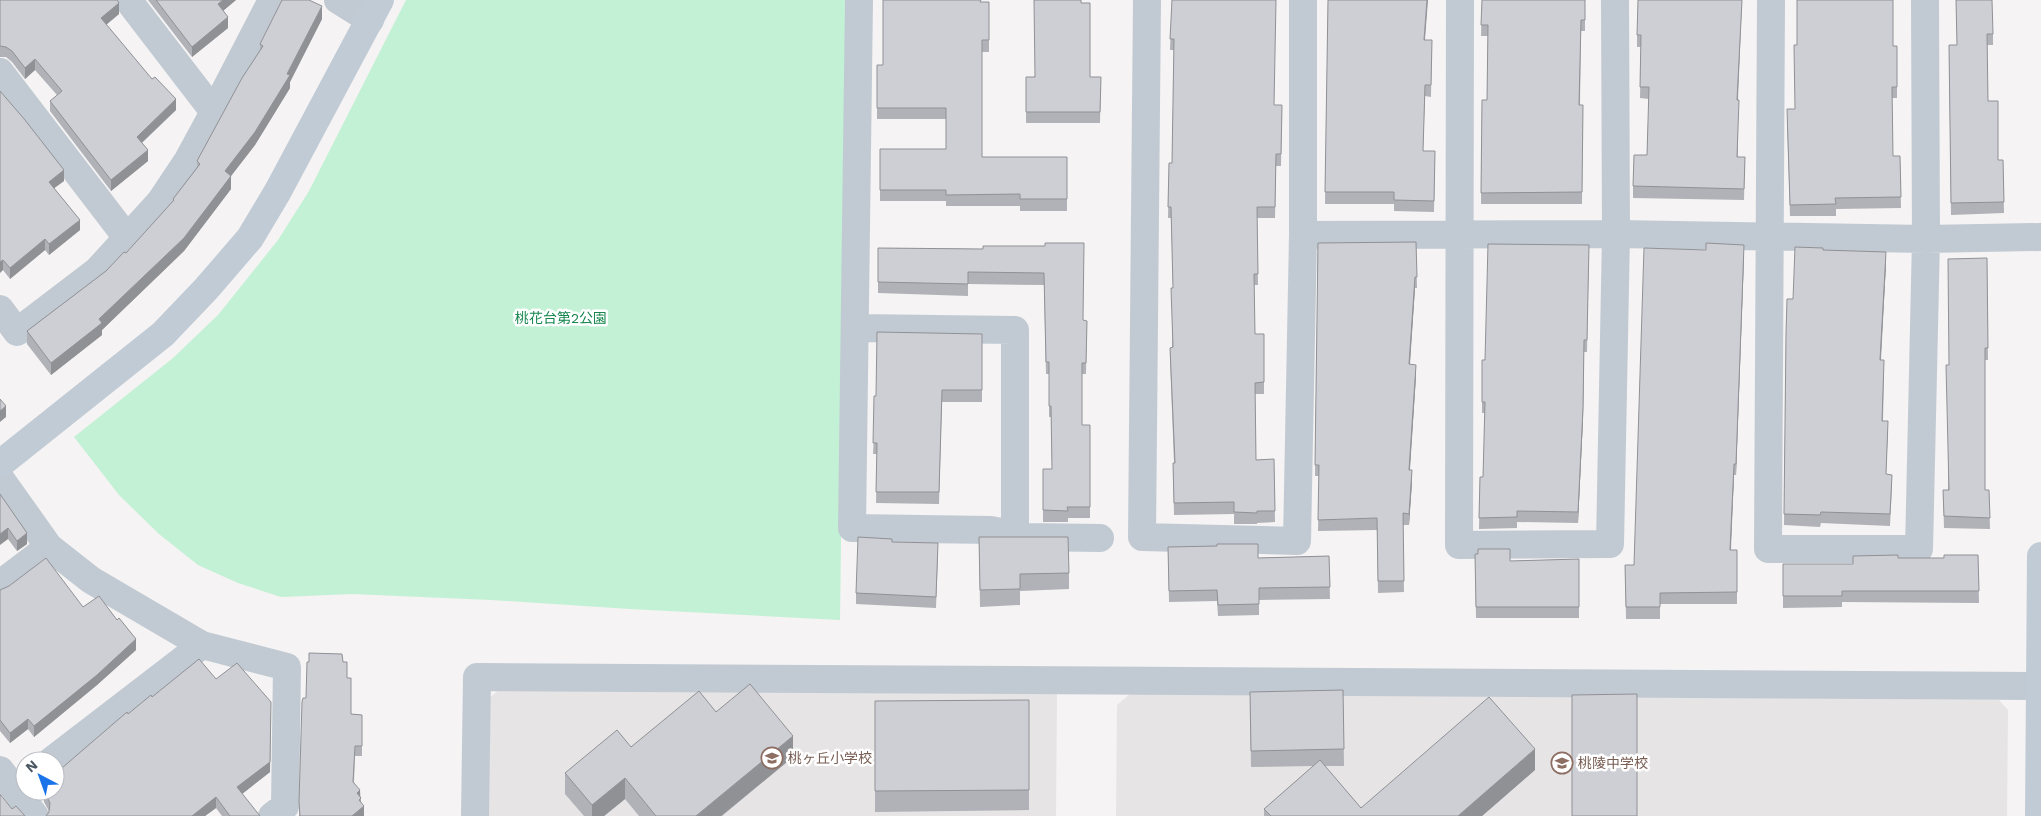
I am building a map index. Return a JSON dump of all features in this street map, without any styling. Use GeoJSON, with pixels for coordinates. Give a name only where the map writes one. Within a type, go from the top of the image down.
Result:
{"type":"FeatureCollection","features":[{"type":"Feature","properties":{"kind":"street"},"geometry":{"type":"LineString","coordinates":[[128,0],[214,112]]}},
{"type":"Feature","properties":{"kind":"street"},"geometry":{"type":"LineString","coordinates":[[0,310],[17,332],[97,271],[128,239],[160,202],[188,160],[272,0]]}},
{"type":"Feature","properties":{"kind":"street"},"geometry":{"type":"LineString","coordinates":[[0,464],[163,334],[206,289],[250,238],[278,191],[375,10],[338,0]]}},
{"type":"Feature","properties":{"kind":"street"},"geometry":{"type":"LineString","coordinates":[[859,0],[857,279],[852,528],[991,530],[1026,537],[1100,538]]}},
{"type":"Feature","properties":{"kind":"street"},"geometry":{"type":"LineString","coordinates":[[1147,0],[1142,538],[1296,541],[1303,235],[1303,0]]}},
{"type":"Feature","properties":{"kind":"street"},"geometry":{"type":"LineString","coordinates":[[1460,0],[1459,545],[1610,544],[1616,234],[1614,0]]}},
{"type":"Feature","properties":{"kind":"street"},"geometry":{"type":"LineString","coordinates":[[1771,0],[1768,549],[1920,549],[1926,239],[1925,0]]}},
{"type":"Feature","properties":{"kind":"street"},"geometry":{"type":"LineString","coordinates":[[0,72],[128,239]]}},
{"type":"Feature","properties":{"kind":"street"},"geometry":{"type":"LineString","coordinates":[[1303,235],[1460,236],[1616,234],[1926,239],[2041,237]]}},
{"type":"Feature","properties":{"kind":"street"},"geometry":{"type":"LineString","coordinates":[[856,328],[1015,330],[1014,535]]}},
{"type":"Feature","properties":{"kind":"street"},"geometry":{"type":"LineString","coordinates":[[0,478],[49,547],[91,580],[202,645],[286,667],[285,806],[272,816]]}},
{"type":"Feature","properties":{"kind":"street"},"geometry":{"type":"LineString","coordinates":[[0,584],[49,547]]}},
{"type":"Feature","properties":{"kind":"street"},"geometry":{"type":"LineString","coordinates":[[2040,816],[2041,556]]}},
{"type":"Feature","properties":{"kind":"street"},"geometry":{"type":"LineString","coordinates":[[64,751],[202,645]]}},
{"type":"Feature","properties":{"kind":"street"},"geometry":{"type":"LineString","coordinates":[[475,816],[477,677],[2040,686]]}},
{"type":"Feature","properties":{"kind":"street"},"geometry":{"type":"LineString","coordinates":[[13,780],[35,816]]}},
{"type":"Feature","properties":{"kind":"shaded area","name":"桃ヶ丘小学校"},"geometry":{"type":"Polygon","coordinates":[[[500,689],[1057,693],[1056,816],[487,816],[488,699],[500,689]]]}},
{"type":"Feature","properties":{"kind":"shaded area","name":"桃陵中学校"},"geometry":{"type":"Polygon","coordinates":[[[1131,693],[1999,700],[2008,710],[2007,816],[1116,816],[1117,705],[1131,693]]]}},
{"type":"Feature","properties":{"kind":"green space","name":"桃花台第2公園"},"geometry":{"type":"Polygon","coordinates":[[[406,0],[848,0],[840,620],[352,594],[281,597],[238,583],[198,565],[159,534],[119,495],[74,437],[173,358],[218,315],[278,240],[309,191],[406,0]]]}},
{"type":"Feature","properties":{"kind":"building"},"geometry":{"type":"Polygon","coordinates":[[[0,0],[117,0],[119,3],[101,18],[152,79],[155,77],[176,99],[137,137],[148,150],[111,180],[50,101],[62,91],[35,59],[25,68],[12,51],[0,46],[0,0]]]}},
{"type":"Feature","properties":{"kind":"building"},"geometry":{"type":"Polygon","coordinates":[[[156,0],[223,0],[218,4],[228,17],[192,47],[156,0]]]}},
{"type":"Feature","properties":{"kind":"building"},"geometry":{"type":"Polygon","coordinates":[[[282,0],[309,0],[322,6],[287,74],[290,75],[255,132],[225,171],[231,176],[184,238],[99,319],[102,323],[51,363],[27,331],[106,271],[124,252],[126,253],[174,200],[200,164],[197,161],[242,78],[263,46],[260,44],[282,0]]]}},
{"type":"Feature","properties":{"kind":"building"},"geometry":{"type":"Polygon","coordinates":[[[883,0],[981,0],[980,2],[989,2],[989,40],[982,40],[982,157],[1067,157],[1067,199],[1020,199],[1020,194],[946,195],[946,190],[880,190],[880,149],[946,149],[946,108],[877,108],[877,65],[883,65],[883,0]]]}},
{"type":"Feature","properties":{"kind":"building"},"geometry":{"type":"Polygon","coordinates":[[[1034,0],[1081,0],[1081,3],[1090,3],[1090,77],[1101,77],[1100,112],[1026,112],[1026,77],[1035,77],[1034,0]]]}},
{"type":"Feature","properties":{"kind":"building"},"geometry":{"type":"Polygon","coordinates":[[[1172,0],[1276,0],[1274,105],[1282,105],[1281,154],[1276,154],[1275,207],[1257,207],[1258,274],[1254,274],[1255,334],[1264,334],[1264,382],[1255,383],[1256,460],[1274,459],[1275,511],[1257,511],[1257,513],[1234,512],[1234,502],[1174,503],[1173,463],[1175,463],[1170,348],[1173,347],[1171,288],[1173,288],[1171,207],[1168,207],[1169,163],[1172,163],[1174,39],[1170,39],[1172,0]]]}},
{"type":"Feature","properties":{"kind":"building"},"geometry":{"type":"Polygon","coordinates":[[[1328,0],[1427,0],[1424,40],[1432,40],[1431,85],[1425,85],[1423,151],[1435,151],[1434,201],[1394,200],[1394,192],[1325,192],[1328,0]]]}},
{"type":"Feature","properties":{"kind":"building"},"geometry":{"type":"Polygon","coordinates":[[[1482,0],[1585,0],[1585,20],[1581,20],[1579,105],[1583,105],[1582,192],[1481,193],[1482,100],[1487,100],[1488,25],[1481,25],[1482,0]]]}},
{"type":"Feature","properties":{"kind":"building"},"geometry":{"type":"Polygon","coordinates":[[[1638,0],[1742,0],[1737,100],[1739,100],[1737,157],[1745,157],[1744,189],[1633,186],[1634,155],[1647,155],[1649,87],[1640,87],[1641,35],[1637,35],[1638,0]]]}},
{"type":"Feature","properties":{"kind":"building"},"geometry":{"type":"Polygon","coordinates":[[[1797,0],[1893,0],[1893,46],[1897,46],[1897,87],[1892,87],[1893,156],[1900,156],[1901,197],[1835,198],[1836,204],[1790,205],[1787,109],[1795,109],[1794,45],[1797,45],[1797,0]]]}},
{"type":"Feature","properties":{"kind":"building"},"geometry":{"type":"Polygon","coordinates":[[[1956,0],[1992,0],[1993,34],[1987,34],[1988,101],[1998,101],[1998,160],[2003,160],[2004,202],[1951,203],[1949,45],[1957,45],[1956,0]]]}},
{"type":"Feature","properties":{"kind":"building"},"geometry":{"type":"Polygon","coordinates":[[[0,91],[64,170],[49,182],[80,220],[49,244],[45,239],[10,268],[3,260],[0,262],[0,91]]]}},
{"type":"Feature","properties":{"kind":"building"},"geometry":{"type":"Polygon","coordinates":[[[1416,242],[1417,277],[1415,277],[1409,364],[1416,365],[1409,470],[1412,470],[1409,514],[1403,513],[1404,581],[1378,581],[1377,518],[1318,520],[1319,465],[1315,465],[1318,243],[1416,242]]]}},
{"type":"Feature","properties":{"kind":"building"},"geometry":{"type":"Polygon","coordinates":[[[1045,243],[1084,243],[1083,320],[1087,321],[1086,363],[1082,363],[1082,425],[1090,425],[1090,507],[1067,507],[1068,511],[1043,510],[1043,469],[1052,469],[1049,362],[1046,362],[1044,273],[968,272],[968,284],[878,282],[878,248],[983,249],[983,246],[1045,246],[1045,243]]]}},
{"type":"Feature","properties":{"kind":"building"},"geometry":{"type":"Polygon","coordinates":[[[1706,243],[1744,245],[1736,464],[1734,464],[1730,550],[1737,550],[1737,592],[1660,593],[1660,607],[1626,607],[1625,565],[1634,565],[1644,248],[1706,250],[1706,243]]]}},
{"type":"Feature","properties":{"kind":"building"},"geometry":{"type":"Polygon","coordinates":[[[1488,244],[1589,245],[1587,340],[1584,340],[1578,512],[1517,511],[1517,517],[1479,518],[1480,477],[1483,477],[1485,402],[1482,402],[1482,360],[1485,360],[1488,244]]]}},
{"type":"Feature","properties":{"kind":"building"},"geometry":{"type":"Polygon","coordinates":[[[1795,247],[1886,252],[1880,360],[1884,360],[1882,421],[1888,421],[1886,474],[1892,475],[1890,514],[1821,512],[1820,515],[1784,514],[1787,299],[1793,299],[1795,247]]]}},
{"type":"Feature","properties":{"kind":"building"},"geometry":{"type":"Polygon","coordinates":[[[1987,258],[1988,348],[1985,348],[1985,490],[1989,490],[1990,518],[1944,516],[1943,490],[1949,490],[1946,365],[1949,365],[1948,259],[1987,258]]]}},
{"type":"Feature","properties":{"kind":"building"},"geometry":{"type":"Polygon","coordinates":[[[877,332],[982,334],[982,390],[942,390],[939,492],[876,492],[877,443],[873,443],[877,332]]]}},
{"type":"Feature","properties":{"kind":"building"},"geometry":{"type":"Polygon","coordinates":[[[0,399],[6,406],[0,411],[0,399]]]}},
{"type":"Feature","properties":{"kind":"building"},"geometry":{"type":"Polygon","coordinates":[[[0,494],[27,533],[17,541],[8,528],[0,534],[0,494]]]}},
{"type":"Feature","properties":{"kind":"building"},"geometry":{"type":"Polygon","coordinates":[[[858,537],[892,539],[892,542],[938,543],[936,597],[856,593],[858,537]]]}},
{"type":"Feature","properties":{"kind":"building"},"geometry":{"type":"Polygon","coordinates":[[[979,537],[1068,537],[1069,573],[1020,574],[1020,589],[980,590],[979,537]]]}},
{"type":"Feature","properties":{"kind":"building"},"geometry":{"type":"Polygon","coordinates":[[[1217,544],[1258,544],[1258,558],[1329,556],[1330,587],[1259,588],[1259,604],[1218,605],[1217,590],[1169,591],[1168,547],[1217,546],[1217,544]]]}},
{"type":"Feature","properties":{"kind":"building"},"geometry":{"type":"Polygon","coordinates":[[[1478,549],[1510,549],[1510,561],[1579,559],[1579,607],[1476,607],[1475,554],[1478,554],[1478,549]]]}},
{"type":"Feature","properties":{"kind":"building"},"geometry":{"type":"Polygon","coordinates":[[[1898,555],[1898,558],[1944,558],[1944,555],[1978,555],[1979,591],[1842,591],[1842,596],[1783,596],[1783,564],[1853,564],[1853,556],[1898,555]]]}},
{"type":"Feature","properties":{"kind":"building"},"geometry":{"type":"Polygon","coordinates":[[[46,558],[83,607],[99,596],[117,620],[119,618],[136,639],[97,675],[34,726],[28,719],[10,733],[0,720],[0,590],[9,586],[46,558]]]}},
{"type":"Feature","properties":{"kind":"building"},"geometry":{"type":"Polygon","coordinates":[[[309,653],[342,654],[343,662],[347,662],[347,678],[351,678],[351,714],[362,715],[362,746],[355,746],[353,782],[360,790],[357,793],[361,798],[359,800],[364,806],[352,816],[300,816],[302,702],[303,698],[306,698],[309,653]]]}},
{"type":"Feature","properties":{"kind":"building"},"geometry":{"type":"Polygon","coordinates":[[[199,659],[216,679],[237,663],[271,702],[270,762],[237,787],[260,816],[230,816],[216,797],[192,816],[46,816],[49,812],[49,801],[65,801],[65,765],[127,712],[128,714],[151,695],[152,697],[199,659]]]}},
{"type":"Feature","properties":{"kind":"building"},"geometry":{"type":"Polygon","coordinates":[[[750,684],[793,736],[696,816],[656,816],[625,778],[592,805],[565,773],[617,730],[631,747],[699,691],[716,712],[750,684]]]}},
{"type":"Feature","properties":{"kind":"building"},"geometry":{"type":"Polygon","coordinates":[[[1343,690],[1344,749],[1251,751],[1250,692],[1343,690]]]}},
{"type":"Feature","properties":{"kind":"building"},"geometry":{"type":"Polygon","coordinates":[[[1637,694],[1637,816],[1572,816],[1572,695],[1637,694]]]}},
{"type":"Feature","properties":{"kind":"building"},"geometry":{"type":"Polygon","coordinates":[[[1489,697],[1535,749],[1458,816],[1271,816],[1264,809],[1320,760],[1361,808],[1489,697]]]}},
{"type":"Feature","properties":{"kind":"building"},"geometry":{"type":"Polygon","coordinates":[[[1029,700],[1029,790],[875,791],[875,701],[1029,700]]]}},
{"type":"Feature","properties":{"kind":"building"},"geometry":{"type":"Polygon","coordinates":[[[0,794],[12,809],[16,806],[25,816],[0,816],[0,794]]]}},
{"type":"Feature","properties":{"kind":"place","name":"桃ヶ丘小学校"},"geometry":{"type":"Point","coordinates":[772,758]}},
{"type":"Feature","properties":{"kind":"place","name":"桃陵中学校"},"geometry":{"type":"Point","coordinates":[1562,763]}}]}
